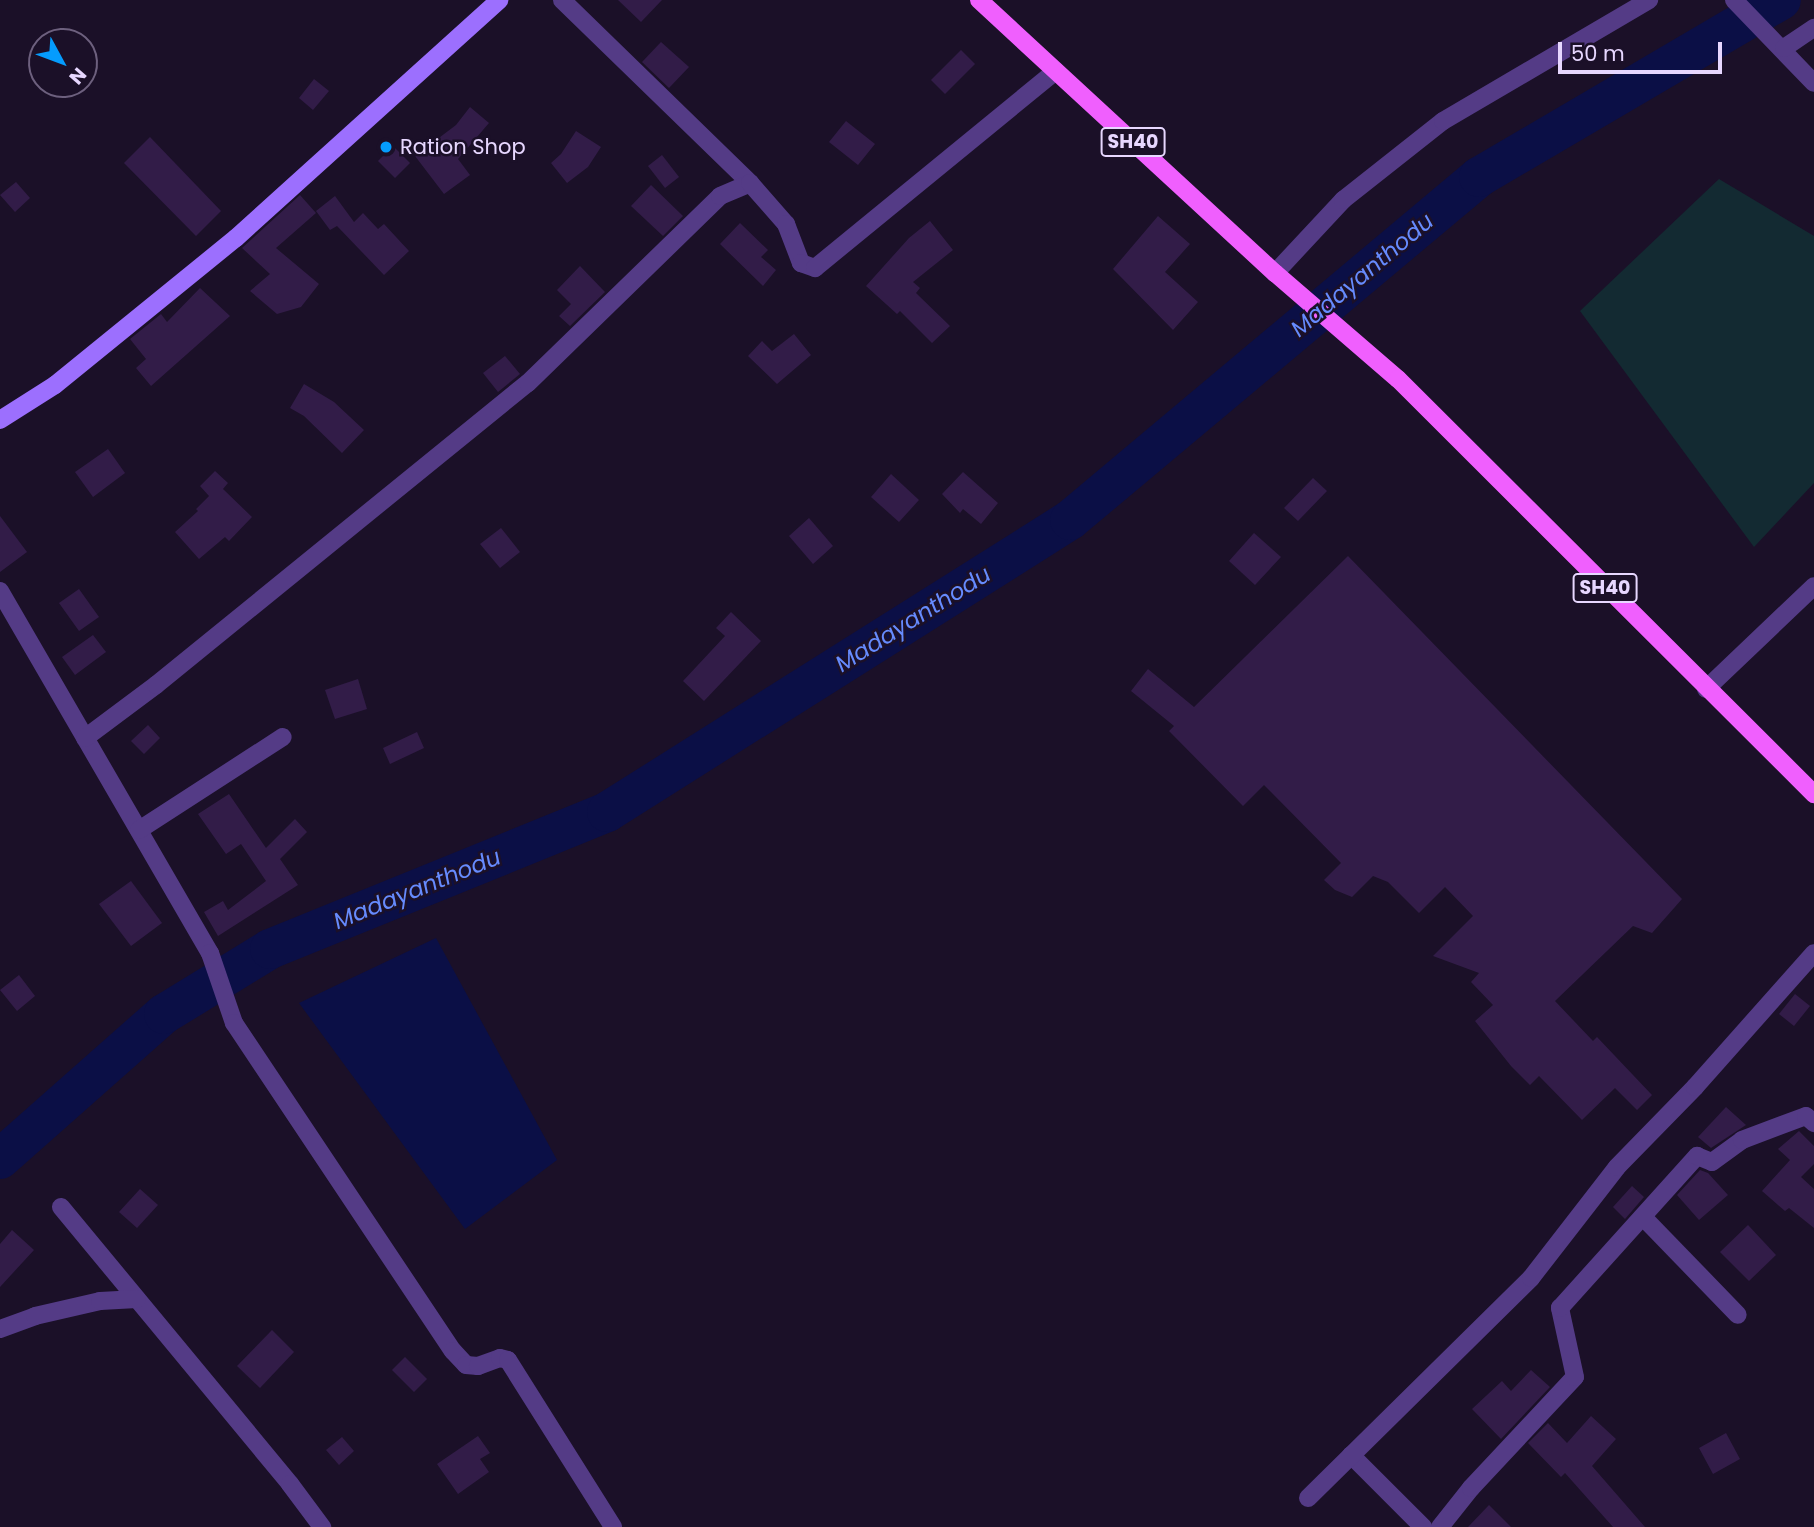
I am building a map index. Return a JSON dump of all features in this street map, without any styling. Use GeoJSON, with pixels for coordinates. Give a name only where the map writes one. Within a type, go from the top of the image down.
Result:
{"type":"FeatureCollection","features":[{"type":"Feature","properties":{"kind":"main road"},"geometry":{"type":"LineString","coordinates":[[0,420],[55,385],[236,238],[499,0]]}},
{"type":"Feature","properties":{"kind":"main road","name":"SH40"},"geometry":{"type":"LineString","coordinates":[[979,0],[1281,278],[1398,379],[1814,794]]}},
{"type":"Feature","properties":{"kind":"street"},"geometry":{"type":"LineString","coordinates":[[562,0],[750,183],[786,225],[801,263],[815,268],[1056,71]]}},
{"type":"Feature","properties":{"kind":"street"},"geometry":{"type":"LineString","coordinates":[[1281,278],[1343,200],[1443,121],[1650,0]]}},
{"type":"Feature","properties":{"kind":"street"},"geometry":{"type":"LineString","coordinates":[[1738,4],[1784,48],[1814,83]]}},
{"type":"Feature","properties":{"kind":"street"},"geometry":{"type":"LineString","coordinates":[[1784,48],[1814,28]]}},
{"type":"Feature","properties":{"kind":"street"},"geometry":{"type":"LineString","coordinates":[[85,738],[156,685],[528,383],[720,196],[750,183]]}},
{"type":"Feature","properties":{"kind":"street"},"geometry":{"type":"LineString","coordinates":[[1706,689],[1814,586]]}},
{"type":"Feature","properties":{"kind":"street"},"geometry":{"type":"LineString","coordinates":[[0,592],[210,953],[234,1023],[453,1351],[466,1365],[478,1366],[500,1358],[508,1360],[613,1527]]}},
{"type":"Feature","properties":{"kind":"street"},"geometry":{"type":"LineString","coordinates":[[139,830],[282,737]]}},
{"type":"Feature","properties":{"kind":"street"},"geometry":{"type":"LineString","coordinates":[[1308,1497],[1531,1278],[1617,1167],[1695,1087],[1814,954]]}},
{"type":"Feature","properties":{"kind":"street"},"geometry":{"type":"LineString","coordinates":[[1440,1527],[1471,1488],[1575,1377],[1560,1308],[1697,1156],[1712,1163],[1742,1140],[1806,1116],[1814,1123]]}},
{"type":"Feature","properties":{"kind":"street"},"geometry":{"type":"LineString","coordinates":[[61,1207],[290,1484],[322,1527]]}},
{"type":"Feature","properties":{"kind":"street"},"geometry":{"type":"LineString","coordinates":[[1643,1217],[1738,1315]]}},
{"type":"Feature","properties":{"kind":"street"},"geometry":{"type":"LineString","coordinates":[[0,1329],[35,1316],[100,1301],[136,1299]]}},
{"type":"Feature","properties":{"kind":"street"},"geometry":{"type":"LineString","coordinates":[[1351,1455],[1423,1527]]}},
{"type":"Feature","properties":{"kind":"shaded area"},"geometry":{"type":"Polygon","coordinates":[[[1719,179],[1814,236],[1814,483],[1754,547],[1580,311],[1719,179]]]}},
{"type":"Feature","properties":{"kind":"shaded area"},"geometry":{"type":"Polygon","coordinates":[[[436,938],[557,1160],[465,1229],[299,1003],[436,938]]]}},
{"type":"Feature","properties":{"kind":"building"},"geometry":{"type":"Polygon","coordinates":[[[618,0],[662,0],[641,22],[618,0]]]}},
{"type":"Feature","properties":{"kind":"building"},"geometry":{"type":"Polygon","coordinates":[[[661,42],[689,67],[669,88],[642,62],[661,42]]]}},
{"type":"Feature","properties":{"kind":"building"},"geometry":{"type":"Polygon","coordinates":[[[961,50],[975,64],[945,94],[931,80],[961,50]]]}},
{"type":"Feature","properties":{"kind":"building"},"geometry":{"type":"Polygon","coordinates":[[[314,79],[329,91],[313,110],[299,98],[314,79]]]}},
{"type":"Feature","properties":{"kind":"building"},"geometry":{"type":"Polygon","coordinates":[[[470,107],[489,123],[458,159],[470,175],[444,194],[415,156],[456,125],[470,107]]]}},
{"type":"Feature","properties":{"kind":"building"},"geometry":{"type":"Polygon","coordinates":[[[846,121],[875,144],[858,165],[829,142],[846,121]]]}},
{"type":"Feature","properties":{"kind":"building"},"geometry":{"type":"Polygon","coordinates":[[[576,131],[601,147],[588,167],[567,183],[551,163],[561,154],[576,131]]]}},
{"type":"Feature","properties":{"kind":"building"},"geometry":{"type":"Polygon","coordinates":[[[150,137],[221,211],[196,236],[124,163],[150,137]]]}},
{"type":"Feature","properties":{"kind":"building"},"geometry":{"type":"Polygon","coordinates":[[[393,146],[410,163],[395,178],[378,161],[393,146]]]}},
{"type":"Feature","properties":{"kind":"building"},"geometry":{"type":"Polygon","coordinates":[[[662,155],[679,177],[665,188],[648,166],[662,155]]]}},
{"type":"Feature","properties":{"kind":"building"},"geometry":{"type":"Polygon","coordinates":[[[16,182],[30,198],[15,212],[0,195],[16,182]]]}},
{"type":"Feature","properties":{"kind":"building"},"geometry":{"type":"Polygon","coordinates":[[[651,185],[683,216],[663,236],[631,206],[651,185]]]}},
{"type":"Feature","properties":{"kind":"building"},"geometry":{"type":"Polygon","coordinates":[[[300,195],[316,213],[276,248],[319,284],[301,307],[277,314],[250,291],[270,274],[242,248],[300,195]]]}},
{"type":"Feature","properties":{"kind":"building"},"geometry":{"type":"Polygon","coordinates":[[[335,196],[354,222],[363,213],[378,229],[384,224],[409,251],[384,275],[337,226],[330,230],[316,211],[335,196]]]}},
{"type":"Feature","properties":{"kind":"building"},"geometry":{"type":"Polygon","coordinates":[[[1158,216],[1190,244],[1165,272],[1198,302],[1173,330],[1113,269],[1158,216]]]}},
{"type":"Feature","properties":{"kind":"building"},"geometry":{"type":"Polygon","coordinates":[[[930,221],[953,250],[913,282],[920,288],[916,293],[950,326],[932,343],[900,311],[897,314],[866,286],[909,238],[930,221]]]}},
{"type":"Feature","properties":{"kind":"building"},"geometry":{"type":"Polygon","coordinates":[[[740,223],[768,250],[761,257],[776,270],[763,286],[720,244],[740,223]]]}},
{"type":"Feature","properties":{"kind":"building"},"geometry":{"type":"Polygon","coordinates":[[[580,266],[605,292],[570,326],[559,316],[571,304],[557,290],[580,266]]]}},
{"type":"Feature","properties":{"kind":"building"},"geometry":{"type":"Polygon","coordinates":[[[200,288],[230,316],[151,386],[136,368],[146,359],[130,339],[161,314],[167,322],[200,288]]]}},
{"type":"Feature","properties":{"kind":"building"},"geometry":{"type":"Polygon","coordinates":[[[794,334],[811,355],[777,384],[748,356],[762,341],[772,351],[794,334]]]}},
{"type":"Feature","properties":{"kind":"building"},"geometry":{"type":"Polygon","coordinates":[[[505,356],[520,374],[498,392],[483,373],[505,356]]]}},
{"type":"Feature","properties":{"kind":"building"},"geometry":{"type":"Polygon","coordinates":[[[304,384],[334,402],[364,430],[342,453],[304,416],[290,408],[304,384]]]}},
{"type":"Feature","properties":{"kind":"building"},"geometry":{"type":"Polygon","coordinates":[[[108,449],[125,473],[93,497],[75,472],[108,449]]]}},
{"type":"Feature","properties":{"kind":"building"},"geometry":{"type":"Polygon","coordinates":[[[215,471],[228,483],[223,489],[252,517],[229,541],[225,537],[199,559],[175,532],[198,511],[196,509],[209,496],[200,486],[215,471]]]}},
{"type":"Feature","properties":{"kind":"building"},"geometry":{"type":"Polygon","coordinates":[[[963,472],[998,503],[981,524],[963,509],[960,513],[942,494],[963,472]]]}},
{"type":"Feature","properties":{"kind":"building"},"geometry":{"type":"Polygon","coordinates":[[[891,474],[919,500],[899,522],[871,497],[891,474]]]}},
{"type":"Feature","properties":{"kind":"building"},"geometry":{"type":"Polygon","coordinates":[[[1313,478],[1327,491],[1298,521],[1284,508],[1313,478]]]}},
{"type":"Feature","properties":{"kind":"building"},"geometry":{"type":"Polygon","coordinates":[[[0,516],[27,552],[0,572],[0,516]]]}},
{"type":"Feature","properties":{"kind":"building"},"geometry":{"type":"Polygon","coordinates":[[[809,518],[833,546],[813,564],[789,536],[809,518]]]}},
{"type":"Feature","properties":{"kind":"building"},"geometry":{"type":"Polygon","coordinates":[[[501,528],[520,552],[500,568],[480,544],[501,528]]]}},
{"type":"Feature","properties":{"kind":"building"},"geometry":{"type":"Polygon","coordinates":[[[1254,533],[1281,557],[1255,585],[1229,561],[1254,533]]]}},
{"type":"Feature","properties":{"kind":"building"},"geometry":{"type":"Polygon","coordinates":[[[1348,556],[1682,899],[1652,933],[1633,926],[1555,1001],[1593,1041],[1597,1037],[1652,1095],[1637,1110],[1615,1088],[1582,1120],[1539,1076],[1530,1085],[1511,1066],[1475,1021],[1493,1005],[1471,982],[1479,973],[1433,956],[1473,916],[1445,887],[1419,913],[1388,882],[1373,876],[1352,897],[1335,890],[1324,880],[1341,863],[1264,785],[1243,806],[1169,731],[1174,726],[1131,691],[1148,669],[1194,707],[1348,556]]]}},
{"type":"Feature","properties":{"kind":"building"},"geometry":{"type":"Polygon","coordinates":[[[79,589],[99,617],[79,631],[59,603],[79,589]]]}},
{"type":"Feature","properties":{"kind":"building"},"geometry":{"type":"Polygon","coordinates":[[[731,612],[761,641],[704,701],[683,681],[725,636],[716,628],[731,612]]]}},
{"type":"Feature","properties":{"kind":"building"},"geometry":{"type":"Polygon","coordinates":[[[93,635],[106,652],[75,675],[62,657],[93,635]]]}},
{"type":"Feature","properties":{"kind":"building"},"geometry":{"type":"Polygon","coordinates":[[[358,679],[367,709],[335,719],[325,690],[358,679]]]}},
{"type":"Feature","properties":{"kind":"building"},"geometry":{"type":"Polygon","coordinates":[[[148,725],[160,738],[144,754],[131,741],[148,725]]]}},
{"type":"Feature","properties":{"kind":"building"},"geometry":{"type":"Polygon","coordinates":[[[417,732],[424,748],[390,764],[383,748],[417,732]]]}},
{"type":"Feature","properties":{"kind":"building"},"geometry":{"type":"Polygon","coordinates":[[[229,794],[266,848],[295,819],[307,832],[280,859],[298,885],[218,936],[204,912],[223,901],[228,910],[266,881],[241,844],[226,854],[198,814],[229,794]]]}},
{"type":"Feature","properties":{"kind":"building"},"geometry":{"type":"Polygon","coordinates":[[[131,881],[162,923],[131,946],[99,904],[131,881]]]}},
{"type":"Feature","properties":{"kind":"building"},"geometry":{"type":"Polygon","coordinates":[[[19,975],[35,996],[17,1011],[0,990],[19,975]]]}},
{"type":"Feature","properties":{"kind":"building"},"geometry":{"type":"Polygon","coordinates":[[[1795,994],[1810,1006],[1794,1026],[1779,1014],[1795,994]]]}},
{"type":"Feature","properties":{"kind":"building"},"geometry":{"type":"Polygon","coordinates":[[[1726,1107],[1746,1125],[1711,1148],[1698,1137],[1726,1107]]]}},
{"type":"Feature","properties":{"kind":"building"},"geometry":{"type":"Polygon","coordinates":[[[1799,1131],[1814,1146],[1814,1164],[1801,1177],[1814,1189],[1814,1228],[1789,1208],[1785,1211],[1762,1191],[1790,1160],[1778,1149],[1799,1131]]]}},
{"type":"Feature","properties":{"kind":"building"},"geometry":{"type":"Polygon","coordinates":[[[1700,1170],[1708,1173],[1728,1195],[1699,1220],[1677,1195],[1700,1170]]]}},
{"type":"Feature","properties":{"kind":"building"},"geometry":{"type":"Polygon","coordinates":[[[1632,1186],[1644,1197],[1625,1219],[1613,1207],[1632,1186]]]}},
{"type":"Feature","properties":{"kind":"building"},"geometry":{"type":"Polygon","coordinates":[[[140,1189],[158,1205],[137,1228],[119,1212],[140,1189]]]}},
{"type":"Feature","properties":{"kind":"building"},"geometry":{"type":"Polygon","coordinates":[[[1748,1225],[1776,1255],[1749,1281],[1720,1252],[1748,1225]]]}},
{"type":"Feature","properties":{"kind":"building"},"geometry":{"type":"Polygon","coordinates":[[[12,1230],[34,1250],[0,1287],[0,1244],[12,1230]]]}},
{"type":"Feature","properties":{"kind":"building"},"geometry":{"type":"Polygon","coordinates":[[[272,1330],[294,1352],[260,1388],[237,1366],[272,1330]]]}},
{"type":"Feature","properties":{"kind":"building"},"geometry":{"type":"Polygon","coordinates":[[[405,1357],[427,1379],[414,1392],[392,1370],[405,1357]]]}},
{"type":"Feature","properties":{"kind":"building"},"geometry":{"type":"Polygon","coordinates":[[[1531,1370],[1550,1387],[1501,1439],[1472,1409],[1502,1381],[1511,1391],[1531,1370]]]}},
{"type":"Feature","properties":{"kind":"building"},"geometry":{"type":"Polygon","coordinates":[[[1591,1416],[1616,1439],[1592,1466],[1645,1527],[1613,1527],[1565,1473],[1561,1477],[1528,1443],[1548,1423],[1567,1443],[1591,1416]]]}},
{"type":"Feature","properties":{"kind":"building"},"geometry":{"type":"Polygon","coordinates":[[[1726,1433],[1740,1459],[1713,1474],[1699,1448],[1726,1433]]]}},
{"type":"Feature","properties":{"kind":"building"},"geometry":{"type":"Polygon","coordinates":[[[478,1436],[490,1453],[480,1459],[489,1472],[458,1494],[437,1464],[478,1436]]]}},
{"type":"Feature","properties":{"kind":"building"},"geometry":{"type":"Polygon","coordinates":[[[342,1437],[354,1451],[339,1465],[326,1450],[342,1437]]]}},
{"type":"Feature","properties":{"kind":"building"},"geometry":{"type":"Polygon","coordinates":[[[1489,1505],[1511,1527],[1468,1527],[1489,1505]]]}},
{"type":"Feature","properties":{"kind":"waterway","name":"Madayanthodu"},"geometry":{"type":"LineString","coordinates":[[0,1159],[164,1014],[270,949],[607,812],[1070,520],[1479,177],[1781,0]]}},
{"type":"Feature","properties":{"kind":"place","name":"Ration Shop"},"geometry":{"type":"Point","coordinates":[386,147]}}]}
